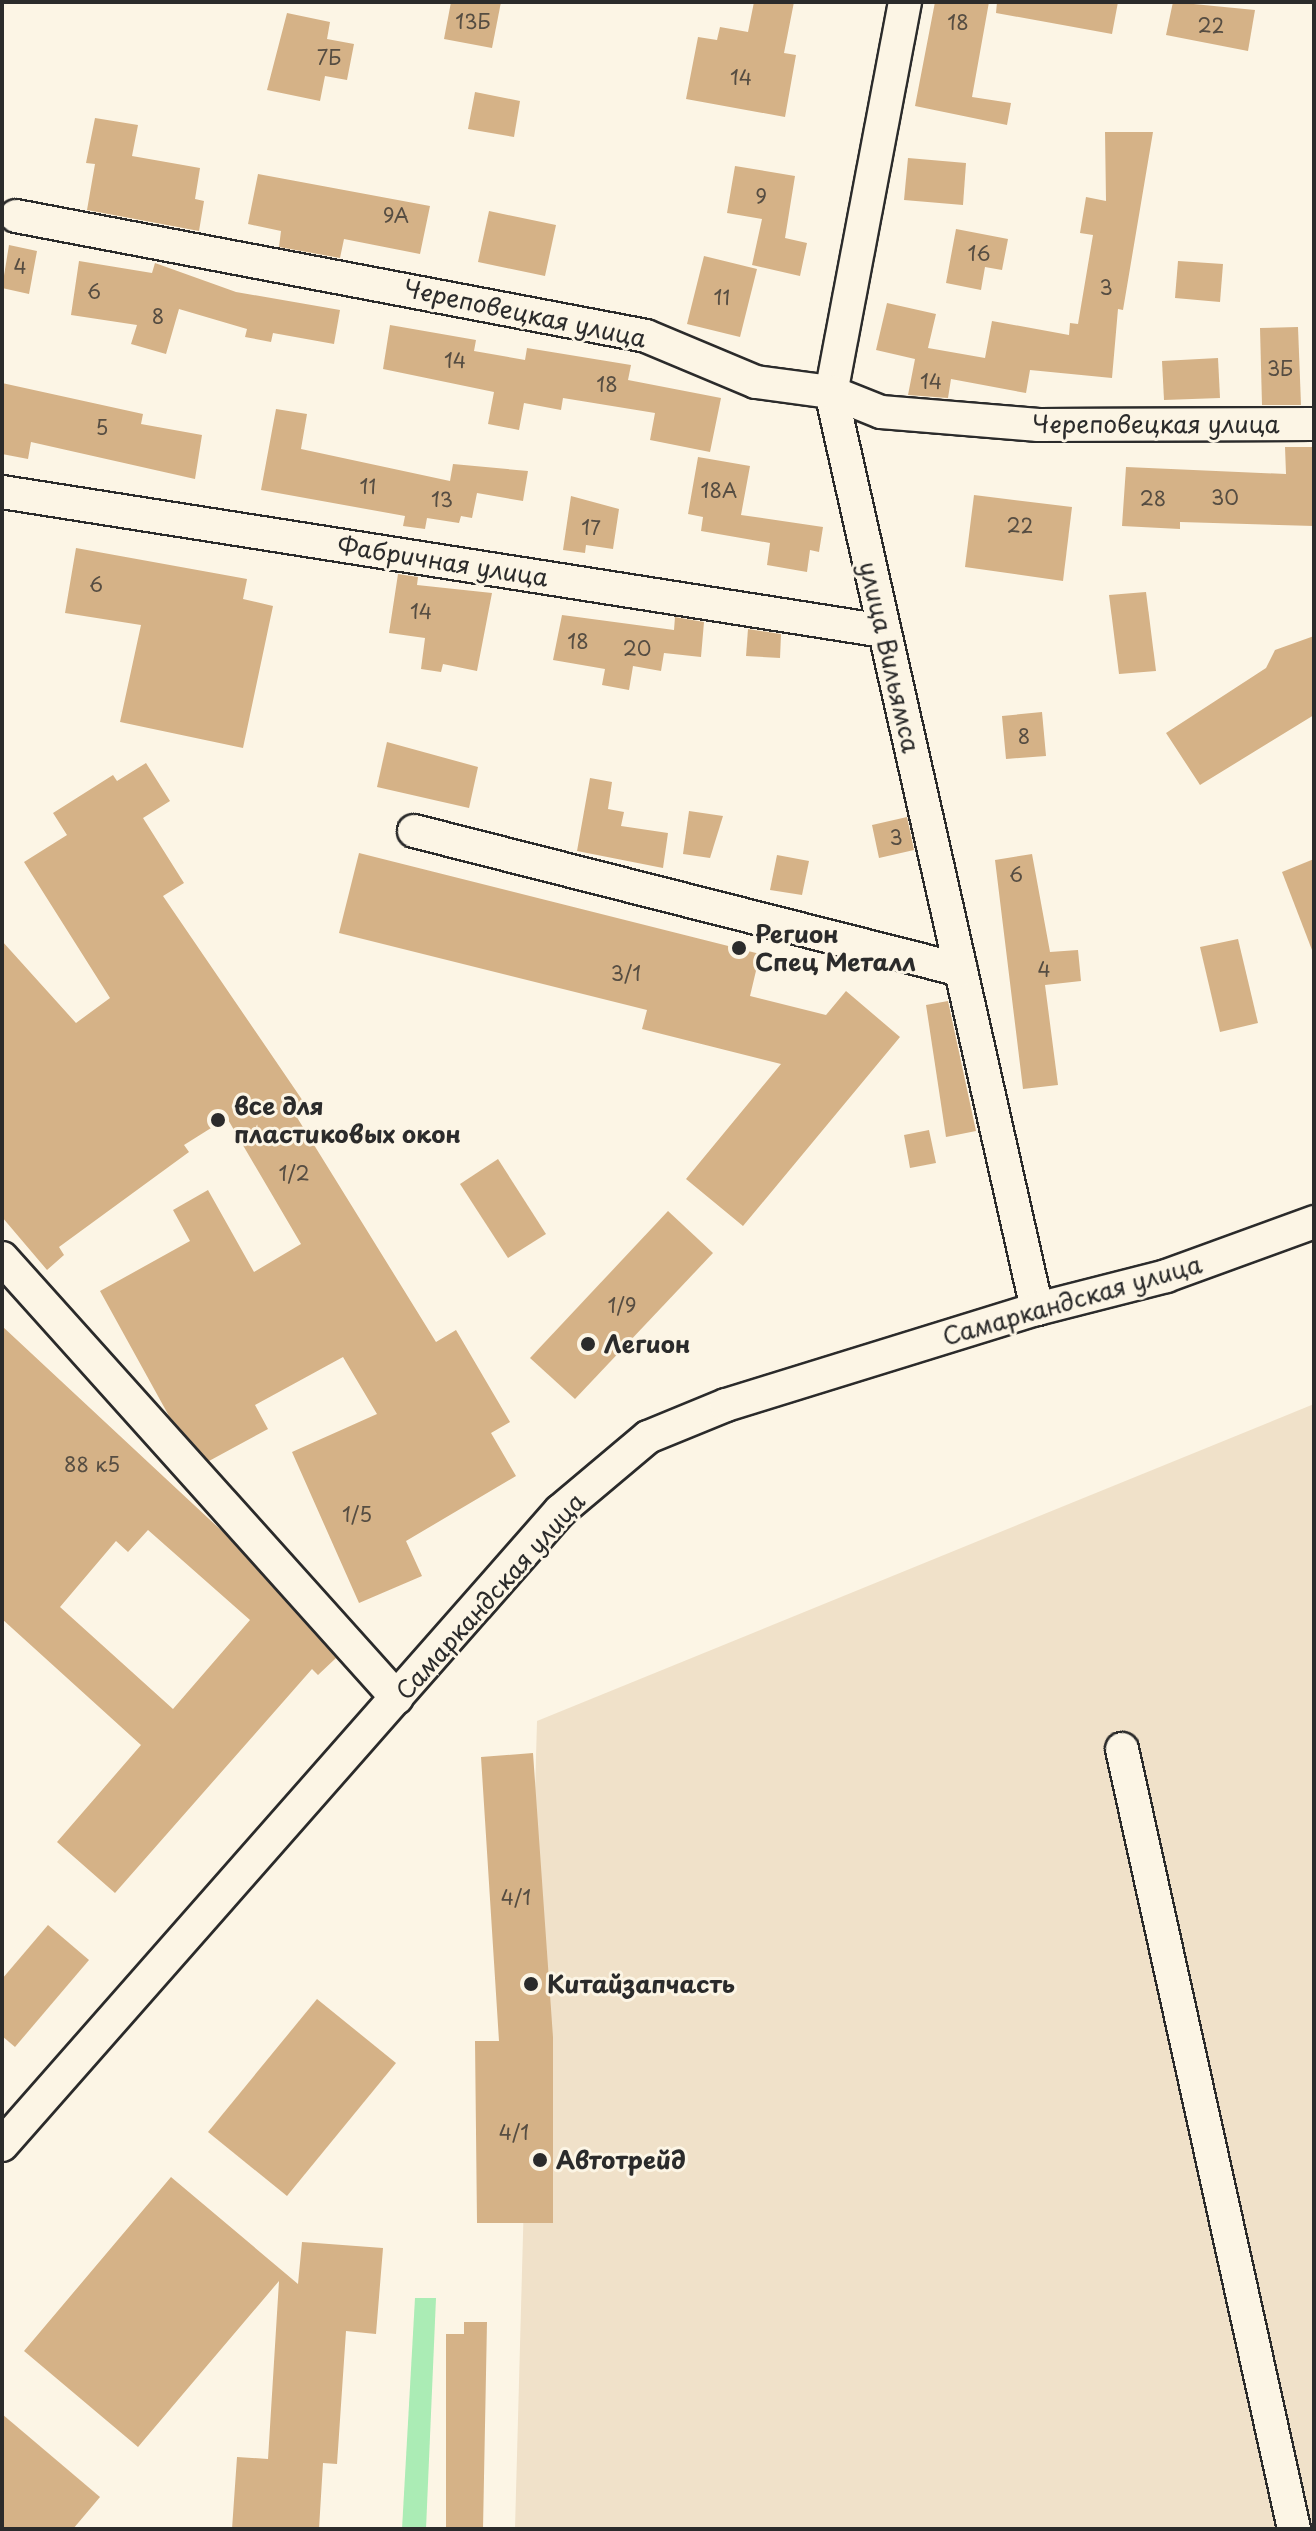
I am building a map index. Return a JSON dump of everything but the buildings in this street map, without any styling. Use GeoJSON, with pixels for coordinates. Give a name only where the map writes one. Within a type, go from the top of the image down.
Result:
{"type":"FeatureCollection","features":[{"type":"Feature","properties":{"kind":"street","name":"улица Вильямса"},"geometry":{"type":"LineString","coordinates":[[905,2],[831,392],[1037,1309]]}},
{"type":"Feature","properties":{"kind":"street","name":"Череповецкая улица"},"geometry":{"type":"LineString","coordinates":[[16,216],[646,336],[756,382],[831,392],[881,412],[1038,425],[1314,424]]}},
{"type":"Feature","properties":{"kind":"street","name":"Фабричная улица"},"geometry":{"type":"LineString","coordinates":[[2,492],[884,631]]}},
{"type":"Feature","properties":{"kind":"street"},"geometry":{"type":"LineString","coordinates":[[414,831],[961,970]]}},
{"type":"Feature","properties":{"kind":"street","name":"Самаркандская улица"},"geometry":{"type":"LineString","coordinates":[[2,2145],[560,1511],[648,1437],[726,1405],[1037,1309],[1166,1276],[1314,1222]]}},
{"type":"Feature","properties":{"kind":"street"},"geometry":{"type":"LineString","coordinates":[[2,1258],[144,1422],[397,1698]]}},
{"type":"Feature","properties":{"kind":"street"},"geometry":{"type":"LineString","coordinates":[[1122,1749],[1294,2529]]}},
{"type":"Feature","properties":{"kind":"shaded area"},"geometry":{"type":"Polygon","coordinates":[[[1314,1404],[1314,2529],[515,2529],[537,1721],[1314,1404]]]}},
{"type":"Feature","properties":{"kind":"green space"},"geometry":{"type":"Polygon","coordinates":[[[415,2298],[436,2298],[426,2529],[402,2529],[415,2298]]]}},
{"type":"Feature","properties":{"kind":"place","name":"Регион Спец Металл"},"geometry":{"type":"Point","coordinates":[739,948]}},
{"type":"Feature","properties":{"kind":"place","name":"все для пластиковых окон"},"geometry":{"type":"Point","coordinates":[218,1120]}},
{"type":"Feature","properties":{"kind":"place","name":"Легион"},"geometry":{"type":"Point","coordinates":[588,1344]}},
{"type":"Feature","properties":{"kind":"place","name":"Китайзапчасть"},"geometry":{"type":"Point","coordinates":[531,1984]}},
{"type":"Feature","properties":{"kind":"place","name":"Автотрейд"},"geometry":{"type":"Point","coordinates":[540,2160]}}]}
